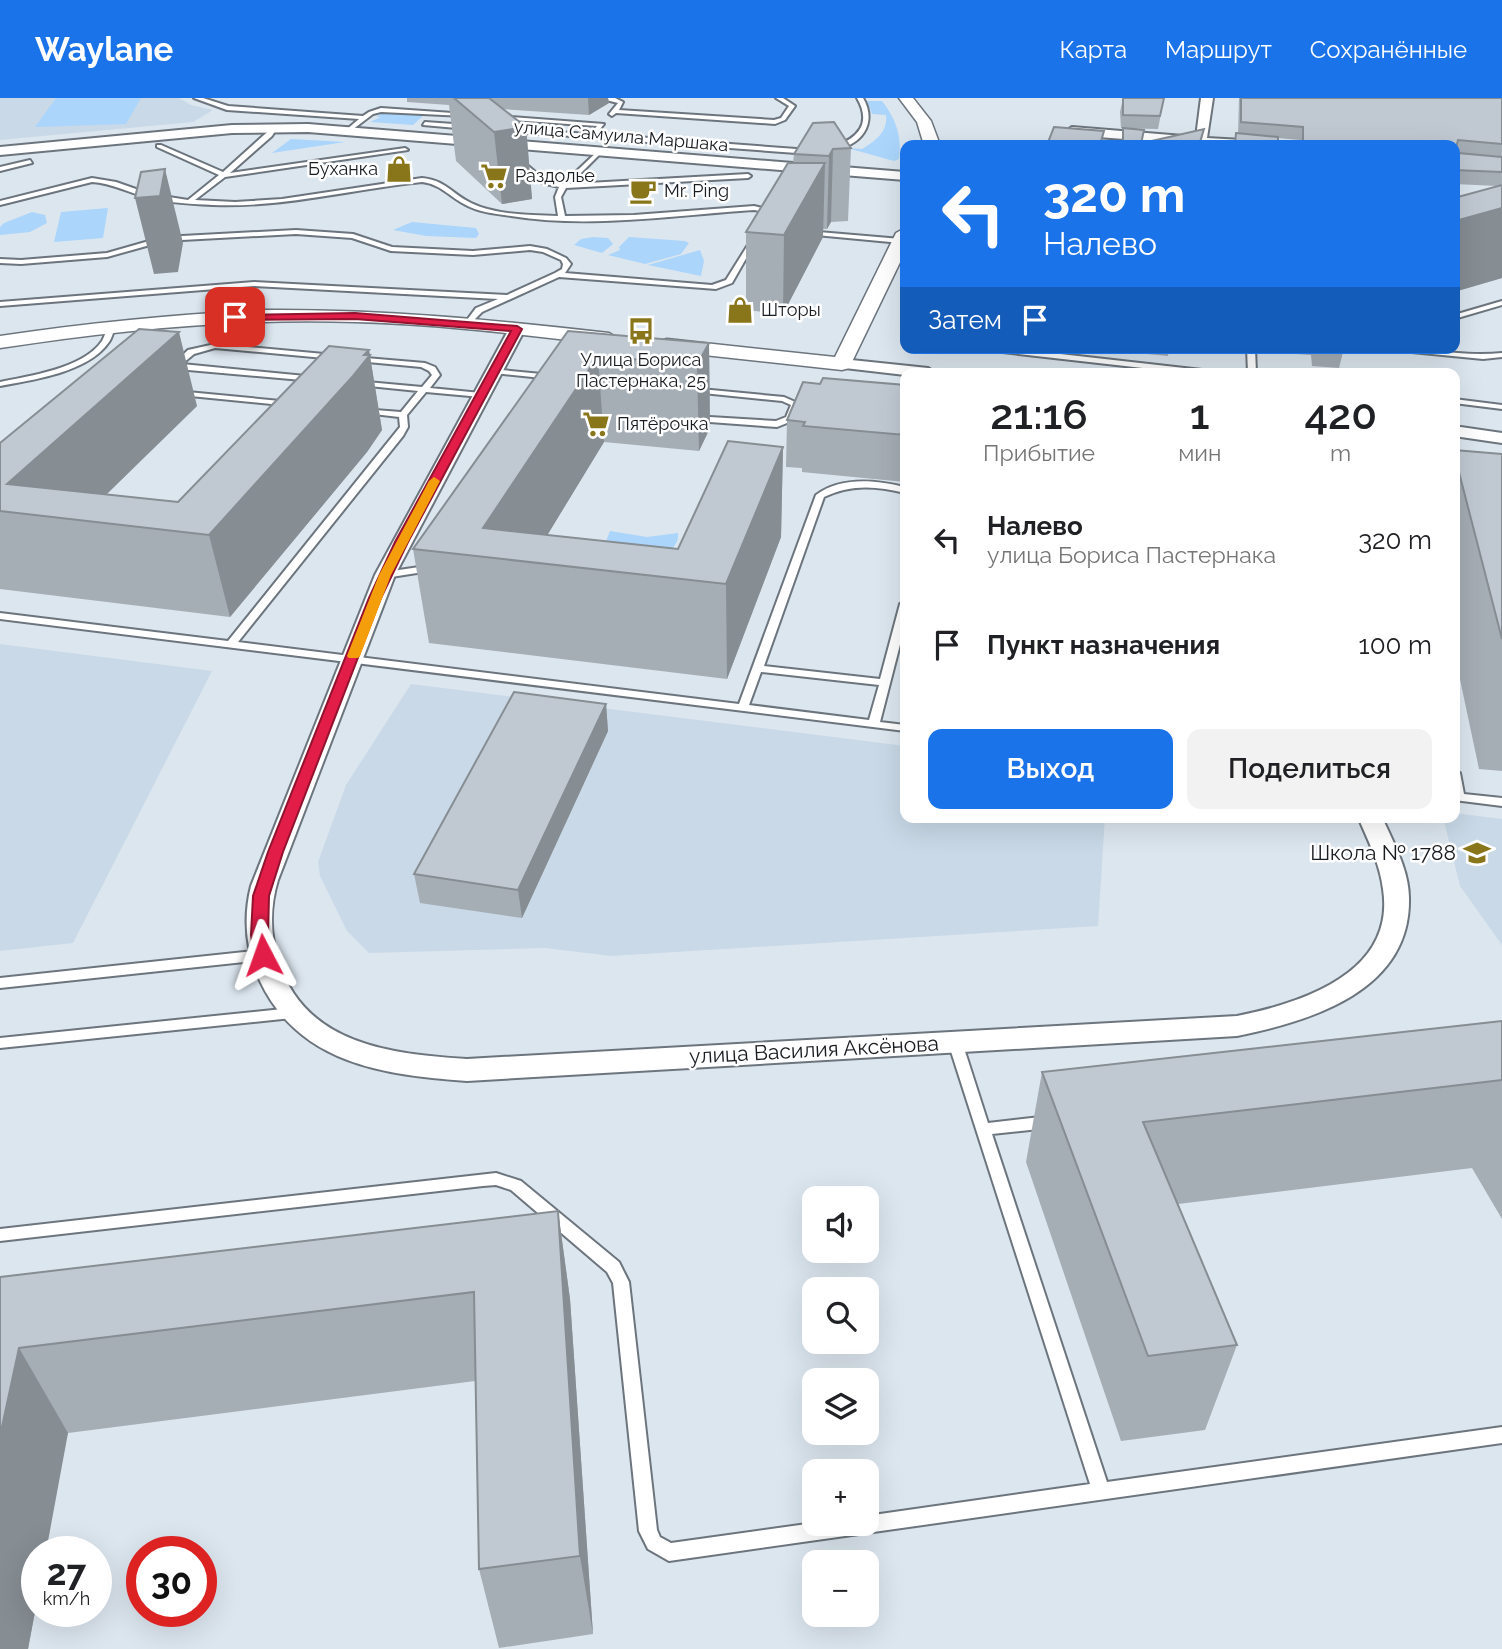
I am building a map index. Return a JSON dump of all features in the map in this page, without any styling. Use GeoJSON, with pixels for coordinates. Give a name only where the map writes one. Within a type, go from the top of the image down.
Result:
{"type":"FeatureCollection","features":[{"type":"Feature","properties":{"kind":"street"},"geometry":{"type":"LineString","coordinates":[[906,98],[924,121],[930,140]]}},
{"type":"Feature","properties":{"kind":"street"},"geometry":{"type":"LineString","coordinates":[[1201,140],[1207,98]]}},
{"type":"Feature","properties":{"kind":"street","name":"улица Самуила Маршака"},"geometry":{"type":"LineString","coordinates":[[0,151],[232,129],[274,128],[348,131],[900,176]]}},
{"type":"Feature","properties":{"kind":"street"},"geometry":{"type":"LineString","coordinates":[[1066,130],[1189,140]]}},
{"type":"Feature","properties":{"kind":"street"},"geometry":{"type":"LineString","coordinates":[[842,363],[900,243]]}},
{"type":"Feature","properties":{"kind":"street"},"geometry":{"type":"LineString","coordinates":[[1,341],[183,320],[287,316],[388,318],[900,370]]}},
{"type":"Feature","properties":{"kind":"street"},"geometry":{"type":"LineString","coordinates":[[301,1022],[273,986],[263,955],[260,935],[261,896],[275,852],[385,575],[517,329]]}},
{"type":"Feature","properties":{"kind":"street"},"geometry":{"type":"LineString","coordinates":[[1460,433],[1502,438]]}},
{"type":"Feature","properties":{"kind":"street","name":"улица Василия Аксёнова"},"geometry":{"type":"LineString","coordinates":[[301,1022],[335,1044],[388,1062],[467,1070],[1237,1026],[1279,1019],[1322,1003],[1361,977],[1374,963],[1391,933],[1397,899],[1392,871],[1372,823]]}},
{"type":"Feature","properties":{"kind":"lane"},"geometry":{"type":"LineString","coordinates":[[197,98],[227,108],[365,118]]}},
{"type":"Feature","properties":{"kind":"lane"},"geometry":{"type":"LineString","coordinates":[[579,150],[621,103],[613,98],[601,98]]}},
{"type":"Feature","properties":{"kind":"lane"},"geometry":{"type":"LineString","coordinates":[[615,111],[775,122],[783,119],[792,106],[779,98]]}},
{"type":"Feature","properties":{"kind":"lane"},"geometry":{"type":"LineString","coordinates":[[831,149],[850,143],[866,128],[867,110],[860,98]]}},
{"type":"Feature","properties":{"kind":"lane"},"geometry":{"type":"LineString","coordinates":[[348,131],[375,111],[393,109],[477,115]]}},
{"type":"Feature","properties":{"kind":"lane"},"geometry":{"type":"LineString","coordinates":[[491,116],[602,124]]}},
{"type":"Feature","properties":{"kind":"lane"},"geometry":{"type":"LineString","coordinates":[[425,124],[481,128]]}},
{"type":"Feature","properties":{"kind":"lane"},"geometry":{"type":"LineString","coordinates":[[189,202],[270,135],[274,128]]}},
{"type":"Feature","properties":{"kind":"lane"},"geometry":{"type":"LineString","coordinates":[[508,130],[801,152],[822,150]]}},
{"type":"Feature","properties":{"kind":"lane"},"geometry":{"type":"LineString","coordinates":[[159,146],[224,175],[245,175],[405,150]]}},
{"type":"Feature","properties":{"kind":"lane"},"geometry":{"type":"LineString","coordinates":[[562,218],[558,197],[563,186],[600,151]]}},
{"type":"Feature","properties":{"kind":"lane"},"geometry":{"type":"LineString","coordinates":[[514,157],[544,182],[563,186],[748,176]]}},
{"type":"Feature","properties":{"kind":"lane"},"geometry":{"type":"LineString","coordinates":[[0,169],[30,162]]}},
{"type":"Feature","properties":{"kind":"lane"},"geometry":{"type":"LineString","coordinates":[[0,202],[92,180],[108,181],[144,194],[189,202],[267,203],[422,180],[443,184],[462,201],[479,208],[514,215],[562,218],[763,208],[774,210],[782,222]]}},
{"type":"Feature","properties":{"kind":"lane"},"geometry":{"type":"LineString","coordinates":[[0,261],[21,262],[107,255],[149,243],[182,238],[296,232],[353,236],[391,249],[473,253],[512,249],[545,250],[564,259],[567,264],[565,270],[558,275],[479,310],[468,324]]}},
{"type":"Feature","properties":{"kind":"lane"},"geometry":{"type":"LineString","coordinates":[[793,232],[900,237]]}},
{"type":"Feature","properties":{"kind":"lane"},"geometry":{"type":"LineString","coordinates":[[558,275],[713,287],[729,281],[754,240],[763,235]]}},
{"type":"Feature","properties":{"kind":"lane"},"geometry":{"type":"LineString","coordinates":[[0,304],[254,284],[509,297]]}},
{"type":"Feature","properties":{"kind":"lane"},"geometry":{"type":"LineString","coordinates":[[1460,315],[1502,303]]}},
{"type":"Feature","properties":{"kind":"lane"},"geometry":{"type":"LineString","coordinates":[[0,384],[52,372],[87,358],[110,340],[111,327]]}},
{"type":"Feature","properties":{"kind":"lane"},"geometry":{"type":"LineString","coordinates":[[166,374],[191,352],[215,346],[422,365],[432,369],[436,375],[403,415],[404,427],[400,434],[230,645]]}},
{"type":"Feature","properties":{"kind":"lane"},"geometry":{"type":"LineString","coordinates":[[1038,354],[1166,368]]}},
{"type":"Feature","properties":{"kind":"lane"},"geometry":{"type":"LineString","coordinates":[[1452,354],[1483,357],[1502,355]]}},
{"type":"Feature","properties":{"kind":"lane"},"geometry":{"type":"LineString","coordinates":[[175,366],[327,380]]}},
{"type":"Feature","properties":{"kind":"lane"},"geometry":{"type":"LineString","coordinates":[[494,371],[560,377]]}},
{"type":"Feature","properties":{"kind":"lane"},"geometry":{"type":"LineString","coordinates":[[355,383],[481,395]]}},
{"type":"Feature","properties":{"kind":"lane"},"geometry":{"type":"LineString","coordinates":[[684,389],[779,398],[808,405]]}},
{"type":"Feature","properties":{"kind":"lane"},"geometry":{"type":"LineString","coordinates":[[174,393],[302,405]]}},
{"type":"Feature","properties":{"kind":"lane"},"geometry":{"type":"LineString","coordinates":[[1460,402],[1502,407]]}},
{"type":"Feature","properties":{"kind":"lane"},"geometry":{"type":"LineString","coordinates":[[683,416],[777,424],[789,419],[796,404]]}},
{"type":"Feature","properties":{"kind":"lane"},"geometry":{"type":"LineString","coordinates":[[352,410],[403,415]]}},
{"type":"Feature","properties":{"kind":"lane"},"geometry":{"type":"LineString","coordinates":[[743,708],[820,495],[844,485],[865,483],[900,489]]}},
{"type":"Feature","properties":{"kind":"lane"},"geometry":{"type":"LineString","coordinates":[[385,575],[440,567]]}},
{"type":"Feature","properties":{"kind":"lane"},"geometry":{"type":"LineString","coordinates":[[0,616],[900,727]]}},
{"type":"Feature","properties":{"kind":"lane"},"geometry":{"type":"LineString","coordinates":[[874,724],[900,624]]}},
{"type":"Feature","properties":{"kind":"lane"},"geometry":{"type":"LineString","coordinates":[[758,668],[885,683]]}},
{"type":"Feature","properties":{"kind":"lane"},"geometry":{"type":"LineString","coordinates":[[1460,796],[1502,802]]}},
{"type":"Feature","properties":{"kind":"lane"},"geometry":{"type":"LineString","coordinates":[[0,983],[263,955]]}},
{"type":"Feature","properties":{"kind":"lane"},"geometry":{"type":"LineString","coordinates":[[0,1044],[301,1022]]}},
{"type":"Feature","properties":{"kind":"lane"},"geometry":{"type":"LineString","coordinates":[[955,1042],[1101,1492]]}},
{"type":"Feature","properties":{"kind":"lane"},"geometry":{"type":"LineString","coordinates":[[983,1129],[1063,1120]]}},
{"type":"Feature","properties":{"kind":"lane"},"geometry":{"type":"LineString","coordinates":[[0,1235],[496,1179],[516,1185],[613,1267],[624,1292],[648,1531],[660,1549],[677,1552],[1502,1435]]}},
{"type":"Feature","properties":{"kind":"lane"},"geometry":{"type":"LineString","coordinates":[[554,1244],[582,1241]]}},
{"type":"Feature","properties":{"kind":"shaded area"},"geometry":{"type":"Polygon","coordinates":[[[0,98],[179,98],[191,105],[213,110],[193,122],[0,140],[0,98]]]}},
{"type":"Feature","properties":{"kind":"shaded area"},"geometry":{"type":"Polygon","coordinates":[[[56,98],[141,98],[126,124],[35,127],[56,98]]]}},
{"type":"Feature","properties":{"kind":"shaded area"},"geometry":{"type":"Polygon","coordinates":[[[867,101],[882,101],[891,114],[899,135],[899,159],[894,161],[847,148],[862,149],[883,131],[886,115],[872,114],[867,101]]]}},
{"type":"Feature","properties":{"kind":"shaded area"},"geometry":{"type":"Polygon","coordinates":[[[386,111],[424,115],[413,125],[370,122],[381,117],[376,117],[386,111]]]}},
{"type":"Feature","properties":{"kind":"shaded area"},"geometry":{"type":"Polygon","coordinates":[[[291,139],[345,142],[272,153],[291,139]]]}},
{"type":"Feature","properties":{"kind":"shaded area"},"geometry":{"type":"Polygon","coordinates":[[[108,208],[103,238],[54,242],[61,212],[108,208]]]}},
{"type":"Feature","properties":{"kind":"shaded area"},"geometry":{"type":"Polygon","coordinates":[[[32,212],[45,215],[47,223],[30,232],[0,235],[0,227],[4,223],[32,212]]]}},
{"type":"Feature","properties":{"kind":"shaded area"},"geometry":{"type":"Polygon","coordinates":[[[412,222],[476,228],[479,234],[476,238],[426,236],[393,230],[412,222]]]}},
{"type":"Feature","properties":{"kind":"shaded area"},"geometry":{"type":"Polygon","coordinates":[[[629,237],[689,243],[681,254],[645,264],[608,255],[620,250],[619,247],[629,237]]]}},
{"type":"Feature","properties":{"kind":"shaded area"},"geometry":{"type":"Polygon","coordinates":[[[608,238],[613,244],[602,253],[574,245],[581,239],[608,238]]]}},
{"type":"Feature","properties":{"kind":"shaded area"},"geometry":{"type":"Polygon","coordinates":[[[700,250],[704,261],[701,276],[648,265],[700,250]]]}},
{"type":"Feature","properties":{"kind":"shaded area"},"geometry":{"type":"Polygon","coordinates":[[[610,531],[647,537],[678,533],[678,537],[674,546],[664,556],[605,544],[610,531]]]}},
{"type":"Feature","properties":{"kind":"shaded area"},"geometry":{"type":"Polygon","coordinates":[[[0,644],[212,671],[73,943],[0,951],[0,644]]]}},
{"type":"Feature","properties":{"kind":"shaded area"},"geometry":{"type":"Polygon","coordinates":[[[411,684],[900,745],[900,823],[1105,823],[1098,926],[611,956],[545,948],[369,953],[347,931],[320,876],[318,862],[346,785],[411,684]]]}},
{"type":"Feature","properties":{"kind":"shaded area","name":"Школа № 1788"},"geometry":{"type":"Polygon","coordinates":[[[1460,814],[1502,819],[1502,945],[1460,886],[1444,823],[1460,823],[1460,814]]]}},
{"type":"Feature","properties":{"kind":"building"},"geometry":{"type":"Polygon","coordinates":[[[454,98],[489,98],[526,127],[494,132],[454,98]]]}},
{"type":"Feature","properties":{"kind":"building"},"geometry":{"type":"Polygon","coordinates":[[[1123,98],[1164,98],[1160,116],[1123,115],[1123,98]]]}},
{"type":"Feature","properties":{"kind":"building"},"geometry":{"type":"Polygon","coordinates":[[[1241,98],[1502,98],[1502,144],[1460,140],[1303,140],[1303,127],[1241,122],[1241,98]]]}},
{"type":"Feature","properties":{"kind":"building"},"geometry":{"type":"Polygon","coordinates":[[[834,122],[851,148],[833,149],[829,156],[794,154],[813,123],[834,122]]]}},
{"type":"Feature","properties":{"kind":"building"},"geometry":{"type":"Polygon","coordinates":[[[1054,127],[1104,131],[1101,140],[1049,140],[1054,127]]]}},
{"type":"Feature","properties":{"kind":"building"},"geometry":{"type":"Polygon","coordinates":[[[1123,128],[1144,130],[1142,140],[1123,140],[1123,128]]]}},
{"type":"Feature","properties":{"kind":"building"},"geometry":{"type":"Polygon","coordinates":[[[1204,129],[1201,140],[1156,140],[1204,129]]]}},
{"type":"Feature","properties":{"kind":"building"},"geometry":{"type":"Polygon","coordinates":[[[1236,133],[1278,137],[1278,140],[1235,140],[1236,133]]]}},
{"type":"Feature","properties":{"kind":"building"},"geometry":{"type":"Polygon","coordinates":[[[1460,153],[1502,157],[1502,172],[1460,170],[1460,153]]]}},
{"type":"Feature","properties":{"kind":"building"},"geometry":{"type":"Polygon","coordinates":[[[788,163],[825,163],[784,235],[746,232],[788,163]]]}},
{"type":"Feature","properties":{"kind":"building"},"geometry":{"type":"Polygon","coordinates":[[[165,169],[160,196],[135,198],[141,172],[165,169]]]}},
{"type":"Feature","properties":{"kind":"building"},"geometry":{"type":"Polygon","coordinates":[[[1502,185],[1502,208],[1460,220],[1460,196],[1502,185]]]}},
{"type":"Feature","properties":{"kind":"building"},"geometry":{"type":"Polygon","coordinates":[[[139,329],[179,332],[7,484],[178,502],[329,346],[369,350],[364,355],[370,355],[209,535],[0,511],[0,443],[139,329]]]}},
{"type":"Feature","properties":{"kind":"building"},"geometry":{"type":"Polygon","coordinates":[[[568,331],[709,343],[697,365],[598,356],[483,528],[678,549],[728,441],[783,447],[726,584],[413,549],[568,331]]]}},
{"type":"Feature","properties":{"kind":"building"},"geometry":{"type":"Polygon","coordinates":[[[823,378],[900,385],[900,435],[803,426],[805,422],[787,420],[803,382],[820,384],[823,378]]]}},
{"type":"Feature","properties":{"kind":"building"},"geometry":{"type":"Polygon","coordinates":[[[1460,450],[1502,454],[1502,639],[1460,476],[1460,450]]]}},
{"type":"Feature","properties":{"kind":"building"},"geometry":{"type":"Polygon","coordinates":[[[514,692],[606,704],[518,890],[414,874],[514,692]]]}},
{"type":"Feature","properties":{"kind":"building"},"geometry":{"type":"Polygon","coordinates":[[[1502,1021],[1502,1080],[1143,1122],[1237,1345],[1148,1356],[1042,1072],[1502,1021]]]}},
{"type":"Feature","properties":{"kind":"building"},"geometry":{"type":"Polygon","coordinates":[[[558,1211],[580,1556],[479,1569],[474,1292],[19,1348],[0,1436],[0,1277],[558,1211]]]}},
{"type":"Feature","properties":{"kind":"slow traffic"},"geometry":{"type":"LineString","coordinates":[[353,656],[385,575],[434,481]]}},
{"type":"Feature","properties":{"kind":"place","name":"Буханка"},"geometry":{"type":"Point","coordinates":[399,169]}},
{"type":"Feature","properties":{"kind":"place","name":"Раздолье"},"geometry":{"type":"Point","coordinates":[494,176]}},
{"type":"Feature","properties":{"kind":"place","name":"Mr. Ping"},"geometry":{"type":"Point","coordinates":[643,191]}},
{"type":"Feature","properties":{"kind":"place","name":"Шторы"},"geometry":{"type":"Point","coordinates":[740,310]}},
{"type":"Feature","properties":{"kind":"place","name":"Улица Бориса Пастернака, 25"},"geometry":{"type":"Point","coordinates":[641,331]}},
{"type":"Feature","properties":{"kind":"place","name":"Пятёрочка"},"geometry":{"type":"Point","coordinates":[596,424]}},
{"type":"Feature","properties":{"kind":"place","name":"Школа № 1788"},"geometry":{"type":"Point","coordinates":[1477,853]}},
{"type":"Feature","properties":{"kind":"route"},"geometry":{"type":"LineString","coordinates":[[235,317],[355,316],[517,329],[401,542],[375,598],[275,852],[261,896],[260,935],[263,955]]}}]}
